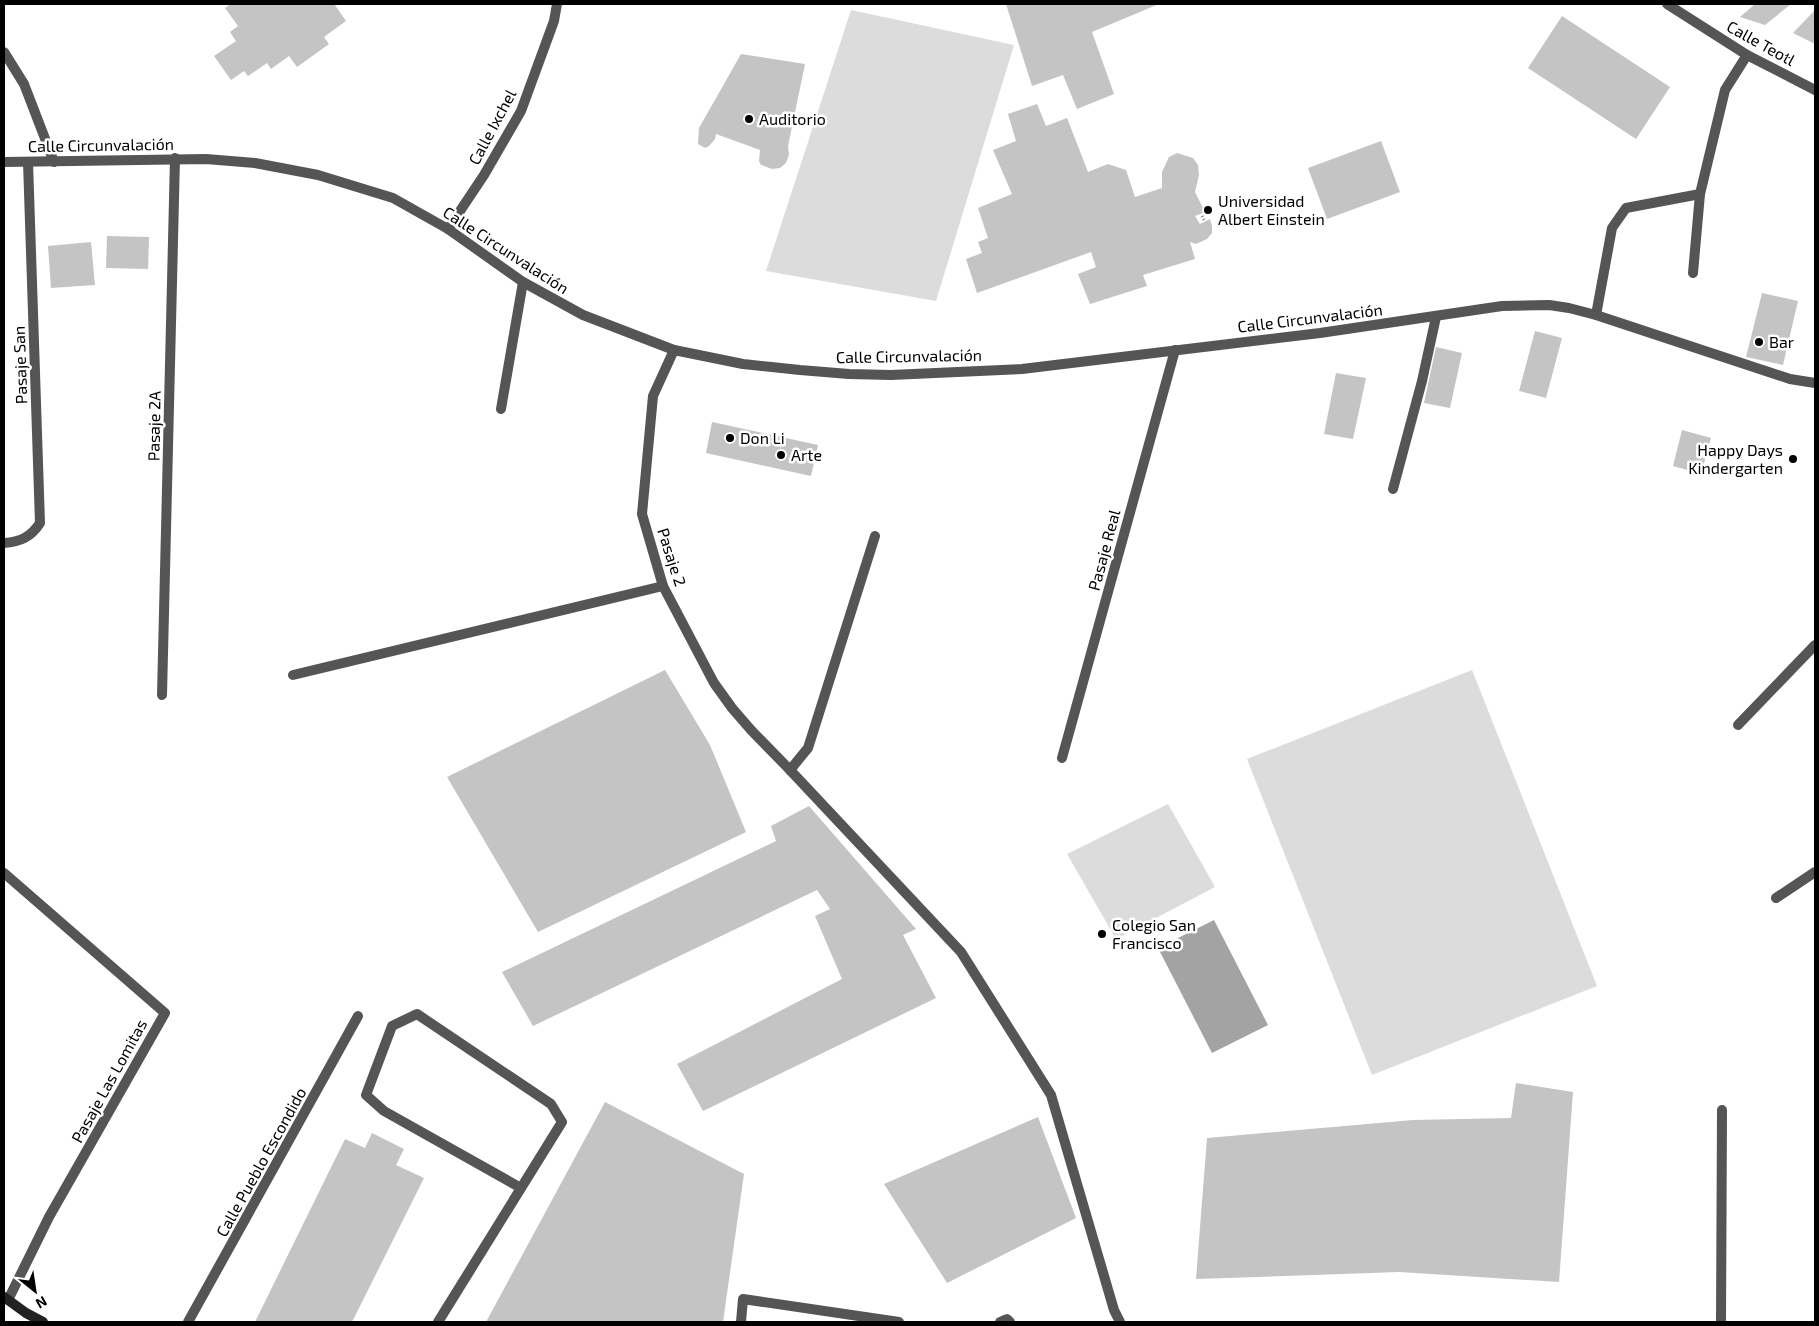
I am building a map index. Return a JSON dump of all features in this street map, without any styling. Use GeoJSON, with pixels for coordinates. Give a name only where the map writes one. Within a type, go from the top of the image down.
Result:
{"type":"FeatureCollection","features":[{"type":"Feature","properties":{"kind":"street","name":"Calle Ixchel"},"geometry":{"type":"LineString","coordinates":[[448,229],[484,175],[521,111],[554,21],[558,4]]}},
{"type":"Feature","properties":{"kind":"street","name":"Calle Teotl"},"geometry":{"type":"LineString","coordinates":[[1667,4],[1747,56],[1815,90]]}},
{"type":"Feature","properties":{"kind":"street"},"geometry":{"type":"LineString","coordinates":[[4,52],[24,84],[54,162]]}},
{"type":"Feature","properties":{"kind":"street"},"geometry":{"type":"LineString","coordinates":[[1693,273],[1700,194],[1725,90],[1747,56]]}},
{"type":"Feature","properties":{"kind":"street","name":"Calle Circunvalación"},"geometry":{"type":"LineString","coordinates":[[4,162],[175,158],[255,163],[318,175],[393,198],[448,229],[523,282],[583,315],[674,350],[743,364],[849,374],[892,375],[1022,369],[1436,317],[1502,306],[1549,305],[1596,315],[1790,379],[1815,383]]}},
{"type":"Feature","properties":{"kind":"street","name":"Pasaje 2A"},"geometry":{"type":"LineString","coordinates":[[162,695],[175,158]]}},
{"type":"Feature","properties":{"kind":"street","name":"Pasaje San"},"geometry":{"type":"LineString","coordinates":[[4,543],[18,542],[34,532],[40,523],[28,162]]}},
{"type":"Feature","properties":{"kind":"street"},"geometry":{"type":"LineString","coordinates":[[1596,315],[1612,228],[1626,208],[1700,194]]}},
{"type":"Feature","properties":{"kind":"street"},"geometry":{"type":"LineString","coordinates":[[501,409],[523,282]]}},
{"type":"Feature","properties":{"kind":"street"},"geometry":{"type":"LineString","coordinates":[[1394,489],[1422,381],[1436,317]]}},
{"type":"Feature","properties":{"kind":"street","name":"Pasaje 2"},"geometry":{"type":"LineString","coordinates":[[674,350],[653,396],[642,514],[663,586],[722,695],[751,730],[961,952],[1051,1096],[1114,1310],[1120,1322]]}},
{"type":"Feature","properties":{"kind":"street","name":"Pasaje Real"},"geometry":{"type":"LineString","coordinates":[[1062,758],[1175,350]]}},
{"type":"Feature","properties":{"kind":"street"},"geometry":{"type":"LineString","coordinates":[[790,770],[808,748],[875,536]]}},
{"type":"Feature","properties":{"kind":"street"},"geometry":{"type":"LineString","coordinates":[[293,675],[663,586]]}},
{"type":"Feature","properties":{"kind":"street"},"geometry":{"type":"LineString","coordinates":[[1738,725],[1815,645]]}},
{"type":"Feature","properties":{"kind":"street"},"geometry":{"type":"LineString","coordinates":[[1776,898],[1815,872]]}},
{"type":"Feature","properties":{"kind":"street","name":"Pasaje Las Lomitas"},"geometry":{"type":"LineString","coordinates":[[4,873],[164,1013],[49,1217],[6,1298]]}},
{"type":"Feature","properties":{"kind":"street"},"geometry":{"type":"LineString","coordinates":[[438,1322],[562,1122],[551,1104],[417,1014],[392,1026],[366,1095],[384,1112],[521,1188]]}},
{"type":"Feature","properties":{"kind":"street","name":"Calle Pueblo Escondido"},"geometry":{"type":"LineString","coordinates":[[188,1322],[358,1016]]}},
{"type":"Feature","properties":{"kind":"street"},"geometry":{"type":"LineString","coordinates":[[1721,1322],[1722,1110]]}},
{"type":"Feature","properties":{"kind":"street"},"geometry":{"type":"LineString","coordinates":[[6,1298],[26,1313],[43,1322]]}},
{"type":"Feature","properties":{"kind":"street"},"geometry":{"type":"LineString","coordinates":[[740,1322],[743,1299],[858,1319],[900,1322]]}},
{"type":"Feature","properties":{"kind":"street"},"geometry":{"type":"LineString","coordinates":[[1000,1322],[1007,1319],[1010,1322]]}},
{"type":"Feature","properties":{"kind":"path"},"geometry":{"type":"LineString","coordinates":[[1202,216],[1205,222]]}},
{"type":"Feature","properties":{"kind":"shaded area"},"geometry":{"type":"Polygon","coordinates":[[[851,10],[1014,45],[936,301],[766,271],[851,10]]]}},
{"type":"Feature","properties":{"kind":"shaded area"},"geometry":{"type":"Polygon","coordinates":[[[1472,670],[1597,986],[1372,1075],[1247,759],[1472,670]]]}},
{"type":"Feature","properties":{"kind":"shaded area"},"geometry":{"type":"Polygon","coordinates":[[[1168,804],[1215,887],[1116,939],[1067,854],[1168,804]]]}},
{"type":"Feature","properties":{"kind":"shaded area"},"geometry":{"type":"Polygon","coordinates":[[[1214,920],[1268,1025],[1212,1053],[1158,948],[1214,920]]]}},
{"type":"Feature","properties":{"kind":"building"},"geometry":{"type":"Polygon","coordinates":[[[231,4],[336,4],[346,21],[324,37],[329,44],[297,67],[289,56],[271,69],[267,63],[248,76],[244,71],[231,80],[214,56],[236,41],[230,32],[238,26],[225,8],[231,4]]]}},
{"type":"Feature","properties":{"kind":"building"},"geometry":{"type":"Polygon","coordinates":[[[1006,4],[1159,4],[1092,32],[1114,94],[1077,109],[1063,75],[1032,86],[1006,4]]]}},
{"type":"Feature","properties":{"kind":"building"},"geometry":{"type":"Polygon","coordinates":[[[1755,4],[1791,4],[1765,25],[1740,17],[1755,4]]]}},
{"type":"Feature","properties":{"kind":"building"},"geometry":{"type":"Polygon","coordinates":[[[1815,10],[1815,44],[1793,33],[1815,10]]]}},
{"type":"Feature","properties":{"kind":"building"},"geometry":{"type":"Polygon","coordinates":[[[1562,16],[1670,87],[1636,139],[1528,68],[1562,16]]]}},
{"type":"Feature","properties":{"kind":"building","name":"Auditorio"},"geometry":{"type":"Polygon","coordinates":[[[741,54],[805,64],[788,146],[789,155],[786,163],[780,168],[772,169],[761,165],[759,161],[760,150],[716,134],[715,139],[709,146],[705,148],[698,144],[699,128],[741,54]]]}},
{"type":"Feature","properties":{"kind":"building"},"geometry":{"type":"Polygon","coordinates":[[[1037,104],[1046,126],[1067,118],[1088,172],[1108,164],[1126,170],[1135,197],[1162,188],[1162,172],[1169,157],[1177,153],[1193,158],[1198,165],[1199,175],[1195,192],[1205,212],[1195,216],[1200,224],[1210,219],[1212,226],[1212,233],[1207,239],[1196,244],[1190,242],[1195,259],[1143,275],[1147,286],[1090,304],[1078,274],[1096,267],[1091,252],[977,293],[966,259],[982,253],[978,242],[988,238],[978,208],[1012,194],[993,150],[1016,141],[1008,114],[1037,104]]]}},
{"type":"Feature","properties":{"kind":"building"},"geometry":{"type":"Polygon","coordinates":[[[1381,141],[1400,192],[1327,219],[1308,168],[1381,141]]]}},
{"type":"Feature","properties":{"kind":"building"},"geometry":{"type":"Polygon","coordinates":[[[107,236],[149,237],[148,269],[106,268],[107,236]]]}},
{"type":"Feature","properties":{"kind":"building"},"geometry":{"type":"Polygon","coordinates":[[[91,242],[95,285],[51,288],[48,246],[91,242]]]}},
{"type":"Feature","properties":{"kind":"building"},"geometry":{"type":"Polygon","coordinates":[[[1762,293],[1798,301],[1783,365],[1746,357],[1762,293]]]}},
{"type":"Feature","properties":{"kind":"building"},"geometry":{"type":"Polygon","coordinates":[[[1535,331],[1562,338],[1546,398],[1519,391],[1535,331]]]}},
{"type":"Feature","properties":{"kind":"building"},"geometry":{"type":"Polygon","coordinates":[[[1436,347],[1462,353],[1450,408],[1424,403],[1436,347]]]}},
{"type":"Feature","properties":{"kind":"building"},"geometry":{"type":"Polygon","coordinates":[[[1336,373],[1366,378],[1353,439],[1324,434],[1336,373]]]}},
{"type":"Feature","properties":{"kind":"building"},"geometry":{"type":"Polygon","coordinates":[[[712,422],[818,445],[811,476],[706,453],[712,422]]]}},
{"type":"Feature","properties":{"kind":"building"},"geometry":{"type":"Polygon","coordinates":[[[1682,430],[1711,438],[1701,474],[1673,466],[1682,430]]]}},
{"type":"Feature","properties":{"kind":"building"},"geometry":{"type":"Polygon","coordinates":[[[665,670],[710,745],[746,832],[538,932],[447,777],[665,670]]]}},
{"type":"Feature","properties":{"kind":"building"},"geometry":{"type":"Polygon","coordinates":[[[809,806],[916,929],[903,935],[936,998],[703,1111],[677,1064],[842,979],[815,916],[830,909],[817,890],[533,1026],[502,972],[776,841],[771,826],[809,806]]]}},
{"type":"Feature","properties":{"kind":"building"},"geometry":{"type":"Polygon","coordinates":[[[1516,1083],[1573,1092],[1559,1282],[1399,1272],[1196,1279],[1207,1138],[1413,1120],[1511,1118],[1516,1083]]]}},
{"type":"Feature","properties":{"kind":"building"},"geometry":{"type":"Polygon","coordinates":[[[605,1102],[744,1174],[723,1322],[486,1322],[605,1102]]]}},
{"type":"Feature","properties":{"kind":"building"},"geometry":{"type":"Polygon","coordinates":[[[1038,1117],[1076,1218],[947,1283],[884,1184],[1038,1117]]]}},
{"type":"Feature","properties":{"kind":"building"},"geometry":{"type":"Polygon","coordinates":[[[372,1133],[404,1149],[396,1165],[424,1178],[352,1322],[255,1322],[345,1139],[365,1148],[372,1133]]]}},
{"type":"Feature","properties":{"kind":"place","name":"Auditorio"},"geometry":{"type":"Point","coordinates":[749,119]}},
{"type":"Feature","properties":{"kind":"place","name":"Universidad Albert Einstein"},"geometry":{"type":"Point","coordinates":[1208,210]}},
{"type":"Feature","properties":{"kind":"place","name":"Bar"},"geometry":{"type":"Point","coordinates":[1759,342]}},
{"type":"Feature","properties":{"kind":"place","name":"Don Li"},"geometry":{"type":"Point","coordinates":[730,438]}},
{"type":"Feature","properties":{"kind":"place","name":"Arte"},"geometry":{"type":"Point","coordinates":[781,455]}},
{"type":"Feature","properties":{"kind":"place","name":"Happy Days Kindergarten"},"geometry":{"type":"Point","coordinates":[1793,459]}},
{"type":"Feature","properties":{"kind":"place","name":"Colegio San Francisco"},"geometry":{"type":"Point","coordinates":[1102,934]}}]}
